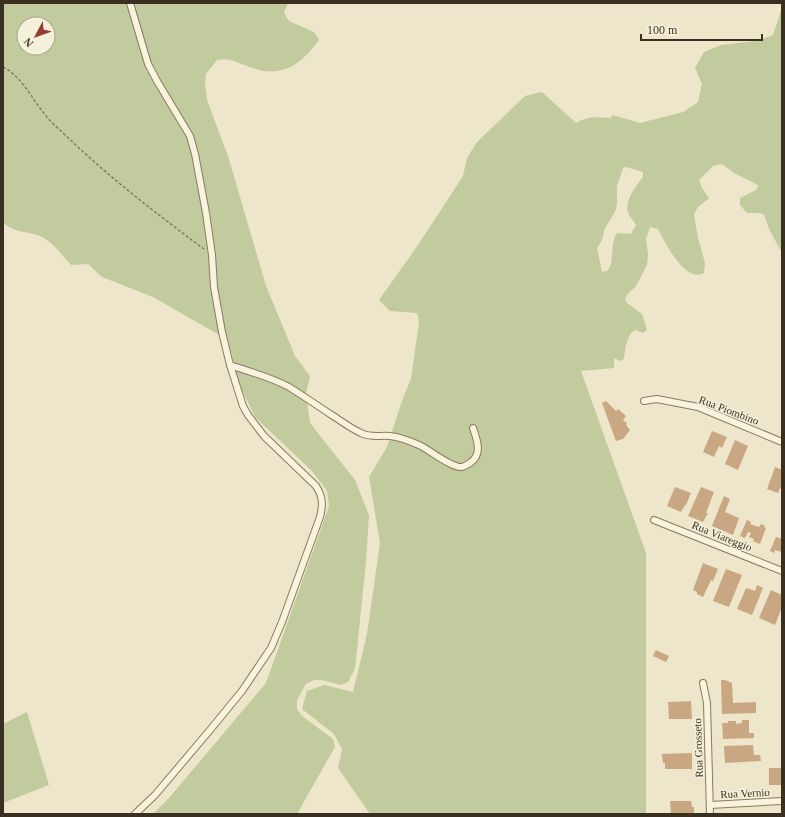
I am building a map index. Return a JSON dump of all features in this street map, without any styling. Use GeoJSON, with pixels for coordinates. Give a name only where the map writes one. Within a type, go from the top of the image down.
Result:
{"type":"FeatureCollection","features":[{"type":"Feature","properties":{"kind":"street"},"geometry":{"type":"LineString","coordinates":[[130,3],[148,64],[190,136],[203,198],[212,255],[214,287],[230,365],[244,406],[248,415],[264,436],[313,482],[321,493],[323,504],[320,517],[271,648],[242,691],[155,795],[135,814]]}},
{"type":"Feature","properties":{"kind":"street"},"geometry":{"type":"LineString","coordinates":[[230,365],[275,380],[361,434],[374,437],[390,436],[406,439],[433,452],[450,464],[462,467],[472,462],[476,458],[478,452],[477,441],[473,428]]}},
{"type":"Feature","properties":{"kind":"street","name":"Rua Piombino"},"geometry":{"type":"LineString","coordinates":[[644,401],[656,399],[698,407],[782,442]]}},
{"type":"Feature","properties":{"kind":"street","name":"Rua Viareggio"},"geometry":{"type":"LineString","coordinates":[[654,520],[782,571]]}},
{"type":"Feature","properties":{"kind":"street","name":"Rua Grosseto"},"geometry":{"type":"LineString","coordinates":[[703,683],[707,703],[710,814]]}},
{"type":"Feature","properties":{"kind":"street","name":"Rua Vernio"},"geometry":{"type":"LineString","coordinates":[[710,805],[782,802]]}},
{"type":"Feature","properties":{"kind":"path"},"geometry":{"type":"LineString","coordinates":[[3,67],[24,85],[44,114],[88,158],[145,205],[212,255]]}},
{"type":"Feature","properties":{"kind":"green space"},"geometry":{"type":"Polygon","coordinates":[[[3,3],[288,3],[284,13],[289,21],[314,32],[319,40],[297,63],[281,70],[261,70],[226,59],[217,60],[206,74],[205,83],[207,100],[229,159],[266,286],[295,356],[310,376],[306,394],[310,423],[355,480],[369,515],[366,562],[355,669],[348,682],[340,685],[322,680],[314,680],[306,684],[297,700],[297,709],[302,716],[333,739],[335,747],[297,814],[153,814],[169,798],[266,683],[329,506],[327,491],[313,472],[255,417],[240,386],[228,340],[153,297],[102,277],[88,264],[71,265],[55,247],[44,238],[12,229],[3,222],[3,3]]]}},
{"type":"Feature","properties":{"kind":"green space"},"geometry":{"type":"Polygon","coordinates":[[[782,8],[782,253],[769,229],[764,215],[760,213],[747,213],[740,205],[740,198],[756,190],[758,185],[734,173],[722,164],[713,166],[699,180],[702,188],[709,198],[698,207],[694,214],[698,238],[705,263],[704,273],[697,275],[690,273],[676,260],[658,229],[650,227],[646,239],[648,254],[647,265],[636,286],[625,299],[627,303],[642,314],[647,330],[643,333],[635,330],[632,332],[626,343],[624,359],[619,361],[614,358],[614,368],[581,371],[646,553],[646,814],[370,814],[338,768],[342,749],[334,734],[302,709],[307,691],[324,685],[353,692],[367,634],[380,543],[369,477],[387,447],[403,398],[411,379],[419,322],[417,313],[390,311],[379,300],[418,245],[463,176],[467,158],[477,142],[525,96],[542,92],[576,123],[588,118],[610,118],[613,115],[640,123],[683,112],[698,102],[702,84],[695,68],[704,52],[721,45],[756,41],[773,35],[782,8]],[[626,167],[623,168],[617,186],[617,204],[615,212],[605,228],[602,240],[597,248],[602,272],[607,271],[611,265],[613,243],[616,234],[631,234],[636,226],[628,213],[627,208],[631,194],[643,177],[643,172],[626,167]]]}},
{"type":"Feature","properties":{"kind":"green space"},"geometry":{"type":"Polygon","coordinates":[[[27,712],[49,785],[3,803],[3,724],[27,712]]]}},
{"type":"Feature","properties":{"kind":"building"},"geometry":{"type":"Polygon","coordinates":[[[606,401],[616,411],[618,409],[626,416],[623,420],[627,423],[626,425],[630,430],[623,439],[616,441],[602,403],[606,401]]]}},
{"type":"Feature","properties":{"kind":"building"},"geometry":{"type":"Polygon","coordinates":[[[712,431],[727,437],[722,448],[719,446],[714,457],[703,452],[712,431]]]}},
{"type":"Feature","properties":{"kind":"building"},"geometry":{"type":"Polygon","coordinates":[[[735,440],[748,446],[738,470],[725,464],[735,440]]]}},
{"type":"Feature","properties":{"kind":"building"},"geometry":{"type":"Polygon","coordinates":[[[775,467],[782,470],[782,489],[780,488],[778,493],[767,489],[775,467]]]}},
{"type":"Feature","properties":{"kind":"building"},"geometry":{"type":"Polygon","coordinates":[[[675,487],[691,493],[681,512],[667,506],[675,487]]]}},
{"type":"Feature","properties":{"kind":"building"},"geometry":{"type":"Polygon","coordinates":[[[701,487],[714,492],[706,513],[708,513],[703,522],[688,516],[701,487]]]}},
{"type":"Feature","properties":{"kind":"building"},"geometry":{"type":"Polygon","coordinates":[[[724,496],[730,499],[725,512],[739,518],[733,535],[712,526],[724,496]]]}},
{"type":"Feature","properties":{"kind":"building"},"geometry":{"type":"Polygon","coordinates":[[[747,520],[751,522],[750,524],[759,527],[761,524],[765,526],[764,527],[766,528],[760,544],[753,541],[754,539],[749,537],[751,533],[748,532],[745,538],[740,536],[747,520]]]}},
{"type":"Feature","properties":{"kind":"building"},"geometry":{"type":"Polygon","coordinates":[[[776,537],[782,539],[782,552],[775,550],[774,553],[770,551],[776,537]]]}},
{"type":"Feature","properties":{"kind":"building"},"geometry":{"type":"Polygon","coordinates":[[[703,563],[718,569],[713,581],[711,580],[703,597],[693,590],[703,563]]]}},
{"type":"Feature","properties":{"kind":"building"},"geometry":{"type":"Polygon","coordinates":[[[726,569],[742,575],[729,607],[713,601],[726,569]]]}},
{"type":"Feature","properties":{"kind":"building"},"geometry":{"type":"Polygon","coordinates":[[[757,585],[763,588],[752,615],[737,609],[746,588],[755,591],[757,585]]]}},
{"type":"Feature","properties":{"kind":"building"},"geometry":{"type":"Polygon","coordinates":[[[771,590],[782,595],[782,607],[775,625],[759,618],[771,590]]]}},
{"type":"Feature","properties":{"kind":"building"},"geometry":{"type":"Polygon","coordinates":[[[656,650],[669,656],[666,662],[653,656],[656,650]]]}},
{"type":"Feature","properties":{"kind":"building"},"geometry":{"type":"Polygon","coordinates":[[[721,680],[732,683],[733,703],[756,702],[756,713],[722,714],[721,680]]]}},
{"type":"Feature","properties":{"kind":"building"},"geometry":{"type":"Polygon","coordinates":[[[691,701],[692,719],[669,719],[668,702],[691,701]]]}},
{"type":"Feature","properties":{"kind":"building"},"geometry":{"type":"Polygon","coordinates":[[[742,720],[749,720],[749,733],[754,733],[754,738],[723,739],[722,723],[736,721],[736,724],[742,723],[742,720]]]}},
{"type":"Feature","properties":{"kind":"building"},"geometry":{"type":"Polygon","coordinates":[[[753,745],[754,755],[760,755],[761,761],[725,763],[724,746],[753,745]]]}},
{"type":"Feature","properties":{"kind":"building"},"geometry":{"type":"Polygon","coordinates":[[[692,753],[692,769],[665,769],[662,754],[692,753]]]}},
{"type":"Feature","properties":{"kind":"building"},"geometry":{"type":"Polygon","coordinates":[[[769,768],[782,768],[782,785],[769,785],[769,768]]]}},
{"type":"Feature","properties":{"kind":"building"},"geometry":{"type":"Polygon","coordinates":[[[670,801],[691,801],[692,807],[694,807],[694,814],[671,814],[670,801]]]}}]}
